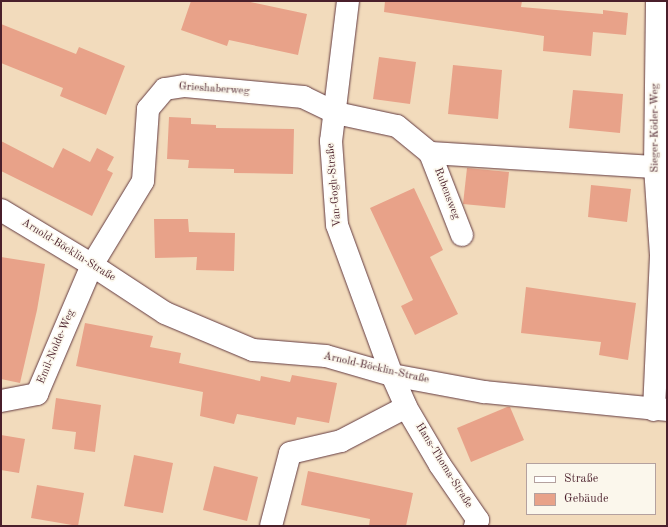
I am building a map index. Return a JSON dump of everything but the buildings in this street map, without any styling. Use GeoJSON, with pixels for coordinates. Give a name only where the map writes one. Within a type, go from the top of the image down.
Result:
{"type":"FeatureCollection","features":[{"type":"Feature","properties":{"kind":"street","name":"Van-Gogh-Straße"},"geometry":{"type":"LineString","coordinates":[[348,1],[336,113],[331,141],[337,225],[392,375],[406,407]]}},
{"type":"Feature","properties":{"kind":"street","name":"Sieger-Köder-Weg"},"geometry":{"type":"LineString","coordinates":[[657,1],[655,167],[661,255],[660,410]]}},
{"type":"Feature","properties":{"kind":"street","name":"Grieshaberweg"},"geometry":{"type":"LineString","coordinates":[[92,265],[143,181],[148,109],[165,89],[185,86],[304,97],[336,113]]}},
{"type":"Feature","properties":{"kind":"street","name":"Rubensweg"},"geometry":{"type":"LineString","coordinates":[[336,113],[397,126],[430,153],[462,235]]}},
{"type":"Feature","properties":{"kind":"street","name":"Rubensweg"},"geometry":{"type":"LineString","coordinates":[[430,153],[655,167]]}},
{"type":"Feature","properties":{"kind":"street","name":"Arnold-Böcklin-Straße"},"geometry":{"type":"LineString","coordinates":[[1,210],[92,265],[165,313],[253,350],[326,356],[392,375],[484,392],[660,410]]}},
{"type":"Feature","properties":{"kind":"street","name":"Emil-Nolde-Weg"},"geometry":{"type":"LineString","coordinates":[[1,401],[37,394],[92,265]]}},
{"type":"Feature","properties":{"kind":"street"},"geometry":{"type":"LineString","coordinates":[[272,526],[290,453],[341,441],[406,407]]}},
{"type":"Feature","properties":{"kind":"street","name":"Hans-Thoma-Straße"},"geometry":{"type":"LineString","coordinates":[[406,407],[440,464],[478,520],[475,526]]}}]}
